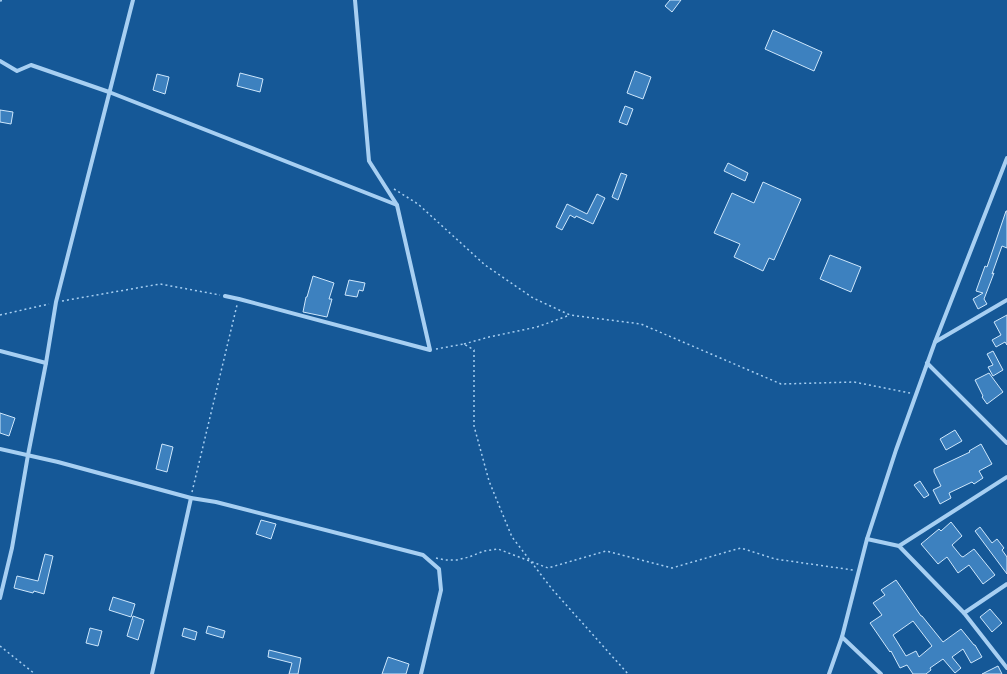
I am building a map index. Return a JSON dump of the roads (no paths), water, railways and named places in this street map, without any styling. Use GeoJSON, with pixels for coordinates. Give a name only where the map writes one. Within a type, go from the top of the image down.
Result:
{"type":"FeatureCollection","features":[{"type":"Feature","properties":{"kind":"street"},"geometry":{"type":"LineString","coordinates":[[0,598],[12,548],[56,302],[133,0]]}},
{"type":"Feature","properties":{"kind":"street"},"geometry":{"type":"LineString","coordinates":[[225,296],[430,350],[397,206],[369,161],[355,0]]}},
{"type":"Feature","properties":{"kind":"street"},"geometry":{"type":"LineString","coordinates":[[0,61],[17,71],[30,65],[109,92],[397,206]]}},
{"type":"Feature","properties":{"kind":"street"},"geometry":{"type":"LineString","coordinates":[[829,674],[842,636],[866,539],[896,450],[927,363],[1007,158]]}},
{"type":"Feature","properties":{"kind":"street"},"geometry":{"type":"LineString","coordinates":[[935,342],[1007,300]]}},
{"type":"Feature","properties":{"kind":"street"},"geometry":{"type":"LineString","coordinates":[[0,351],[46,363]]}},
{"type":"Feature","properties":{"kind":"street"},"geometry":{"type":"LineString","coordinates":[[927,363],[1007,443]]}},
{"type":"Feature","properties":{"kind":"street"},"geometry":{"type":"LineString","coordinates":[[0,449],[58,462],[190,498],[224,504],[423,555],[439,569],[441,590],[421,674]]}},
{"type":"Feature","properties":{"kind":"street"},"geometry":{"type":"LineString","coordinates":[[899,546],[1007,477]]}},
{"type":"Feature","properties":{"kind":"street"},"geometry":{"type":"LineString","coordinates":[[152,674],[190,498]]}},
{"type":"Feature","properties":{"kind":"street"},"geometry":{"type":"LineString","coordinates":[[866,539],[899,546],[964,612],[1007,668]]}},
{"type":"Feature","properties":{"kind":"street"},"geometry":{"type":"LineString","coordinates":[[964,612],[1007,584]]}},
{"type":"Feature","properties":{"kind":"street"},"geometry":{"type":"LineString","coordinates":[[842,636],[881,674]]}}]}
